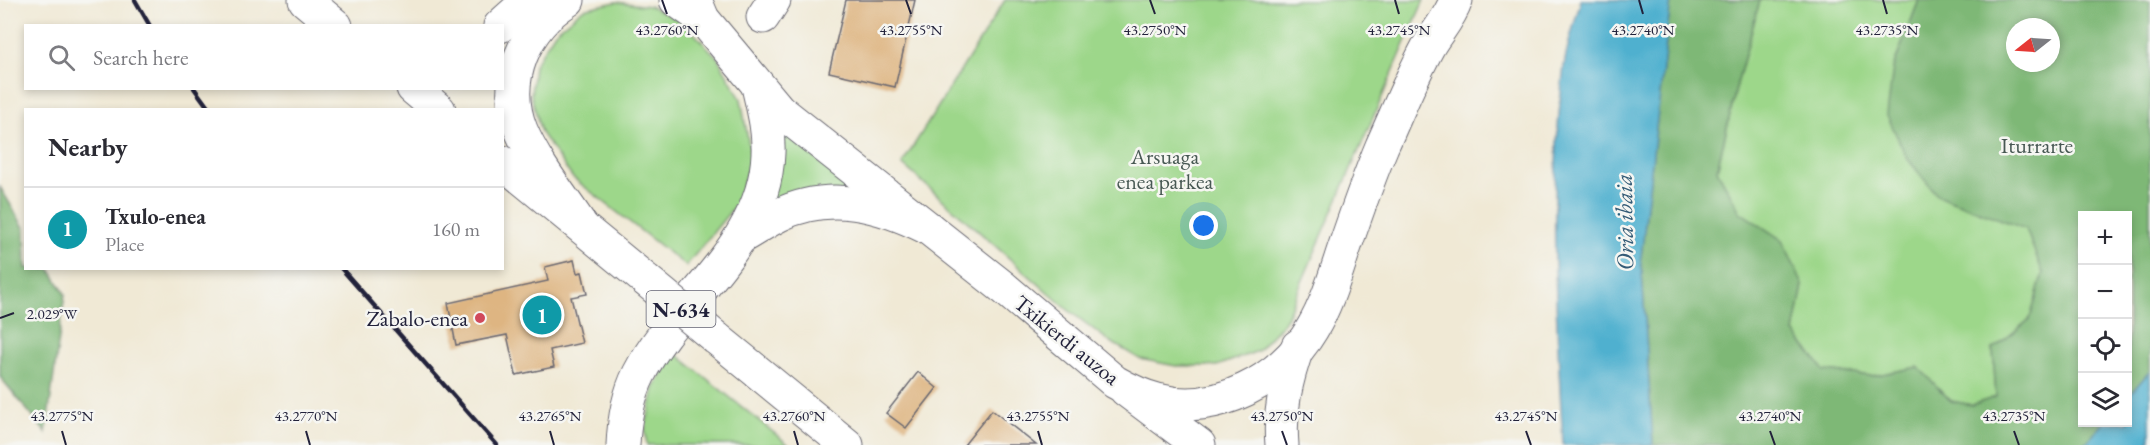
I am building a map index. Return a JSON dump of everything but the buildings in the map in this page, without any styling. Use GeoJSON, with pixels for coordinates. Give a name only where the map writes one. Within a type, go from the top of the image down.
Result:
{"type":"FeatureCollection","features":[{"type":"Feature","properties":{"kind":"main road"},"geometry":{"type":"LineString","coordinates":[[305,0],[334,24]]}},
{"type":"Feature","properties":{"kind":"main road"},"geometry":{"type":"LineString","coordinates":[[502,24],[528,0]]}},
{"type":"Feature","properties":{"kind":"main road"},"geometry":{"type":"LineString","coordinates":[[568,0],[542,20],[531,34],[516,70],[514,100],[521,129],[530,147],[582,227]]}},
{"type":"Feature","properties":{"kind":"main road","name":"Txikierdi auzoa"},"geometry":{"type":"LineString","coordinates":[[676,0],[699,10],[779,110],[1004,288],[1115,382],[1136,394],[1159,401],[1183,404],[1229,397],[1249,388],[1275,369],[1312,330],[1329,293],[1381,148],[1429,45],[1443,26],[1456,0]]}},
{"type":"Feature","properties":{"kind":"main road"},"geometry":{"type":"LineString","coordinates":[[622,445],[629,401],[638,376],[651,353],[743,236],[761,196],[769,153],[768,131],[758,86]]}},
{"type":"Feature","properties":{"kind":"main road"},"geometry":{"type":"LineString","coordinates":[[415,90],[437,108]]}},
{"type":"Feature","properties":{"kind":"main road","name":"N-634"},"geometry":{"type":"LineString","coordinates":[[504,164],[847,445]]}},
{"type":"Feature","properties":{"kind":"main road"},"geometry":{"type":"LineString","coordinates":[[743,236],[796,208],[837,201],[880,208],[928,228]]}},
{"type":"Feature","properties":{"kind":"main road"},"geometry":{"type":"LineString","coordinates":[[1282,445],[1281,416],[1284,390],[1298,346]]}},
{"type":"Feature","properties":{"kind":"main road"},"geometry":{"type":"LineString","coordinates":[[1115,382],[1199,445]]}},
{"type":"Feature","properties":{"kind":"main road"},"geometry":{"type":"LineString","coordinates":[[783,392],[819,445]]}},
{"type":"Feature","properties":{"kind":"green space","name":"Arsuaga enea parkea"},"geometry":{"type":"Polygon","coordinates":[[[1005,0],[1424,0],[1285,321],[1258,351],[1217,366],[1176,366],[1140,359],[1109,341],[1067,309],[902,164],[1005,0]]]}},
{"type":"Feature","properties":{"kind":"green space","name":"Iturrarte"},"geometry":{"type":"Polygon","coordinates":[[[1671,0],[1760,0],[1717,170],[1740,212],[1782,240],[1803,285],[1794,332],[1824,371],[1872,376],[1918,367],[1951,401],[1972,405],[1996,397],[1993,349],[2030,319],[2043,273],[2026,229],[1937,195],[1907,158],[1887,115],[1893,68],[1919,0],[2150,0],[2150,371],[2132,391],[2132,211],[2078,211],[2078,427],[2100,427],[2084,445],[1653,445],[1641,257],[1671,0]]]}},
{"type":"Feature","properties":{"kind":"green space"},"geometry":{"type":"Polygon","coordinates":[[[1760,0],[1919,0],[1893,68],[1937,195],[2026,229],[2043,273],[2030,319],[1993,349],[1996,397],[1972,405],[1951,401],[1918,367],[1872,376],[1824,371],[1794,332],[1803,285],[1782,240],[1740,212],[1717,170],[1760,0]]]}},
{"type":"Feature","properties":{"kind":"green space"},"geometry":{"type":"Polygon","coordinates":[[[616,2],[650,6],[683,22],[717,57],[741,99],[751,157],[738,202],[686,266],[572,177],[541,133],[531,95],[534,65],[555,32],[583,9],[616,2]]]}},
{"type":"Feature","properties":{"kind":"green space"},"geometry":{"type":"Polygon","coordinates":[[[780,129],[855,190],[766,210],[780,129]]]}},
{"type":"Feature","properties":{"kind":"green space"},"geometry":{"type":"Polygon","coordinates":[[[0,187],[24,227],[24,270],[51,270],[65,294],[46,433],[0,377],[0,187]]]}},
{"type":"Feature","properties":{"kind":"green space"},"geometry":{"type":"Polygon","coordinates":[[[675,353],[789,445],[647,445],[645,430],[654,388],[675,353]]]}},
{"type":"Feature","properties":{"kind":"water","name":"Oria ibaia"},"geometry":{"type":"Polygon","coordinates":[[[1581,0],[1671,0],[1641,257],[1653,445],[1563,445],[1556,303],[1556,160],[1564,66],[1581,0]]]}},
{"type":"Feature","properties":{"kind":"water"},"geometry":{"type":"Polygon","coordinates":[[[2150,371],[2150,445],[2084,445],[2100,427],[2132,427],[2132,391],[2150,371]]]}},
{"type":"Feature","properties":{"kind":"railway"},"geometry":{"type":"LineString","coordinates":[[135,0],[149,24]]}},
{"type":"Feature","properties":{"kind":"railway"},"geometry":{"type":"LineString","coordinates":[[195,90],[209,108]]}},
{"type":"Feature","properties":{"kind":"railway"},"geometry":{"type":"LineString","coordinates":[[343,270],[497,445]]}},
{"type":"Feature","properties":{"kind":"place","name":"Txulo-enea"},"geometry":{"type":"Point","coordinates":[542,315]}},
{"type":"Feature","properties":{"kind":"place","name":"Zabalo-enea"},"geometry":{"type":"Point","coordinates":[480,318]}}]}
